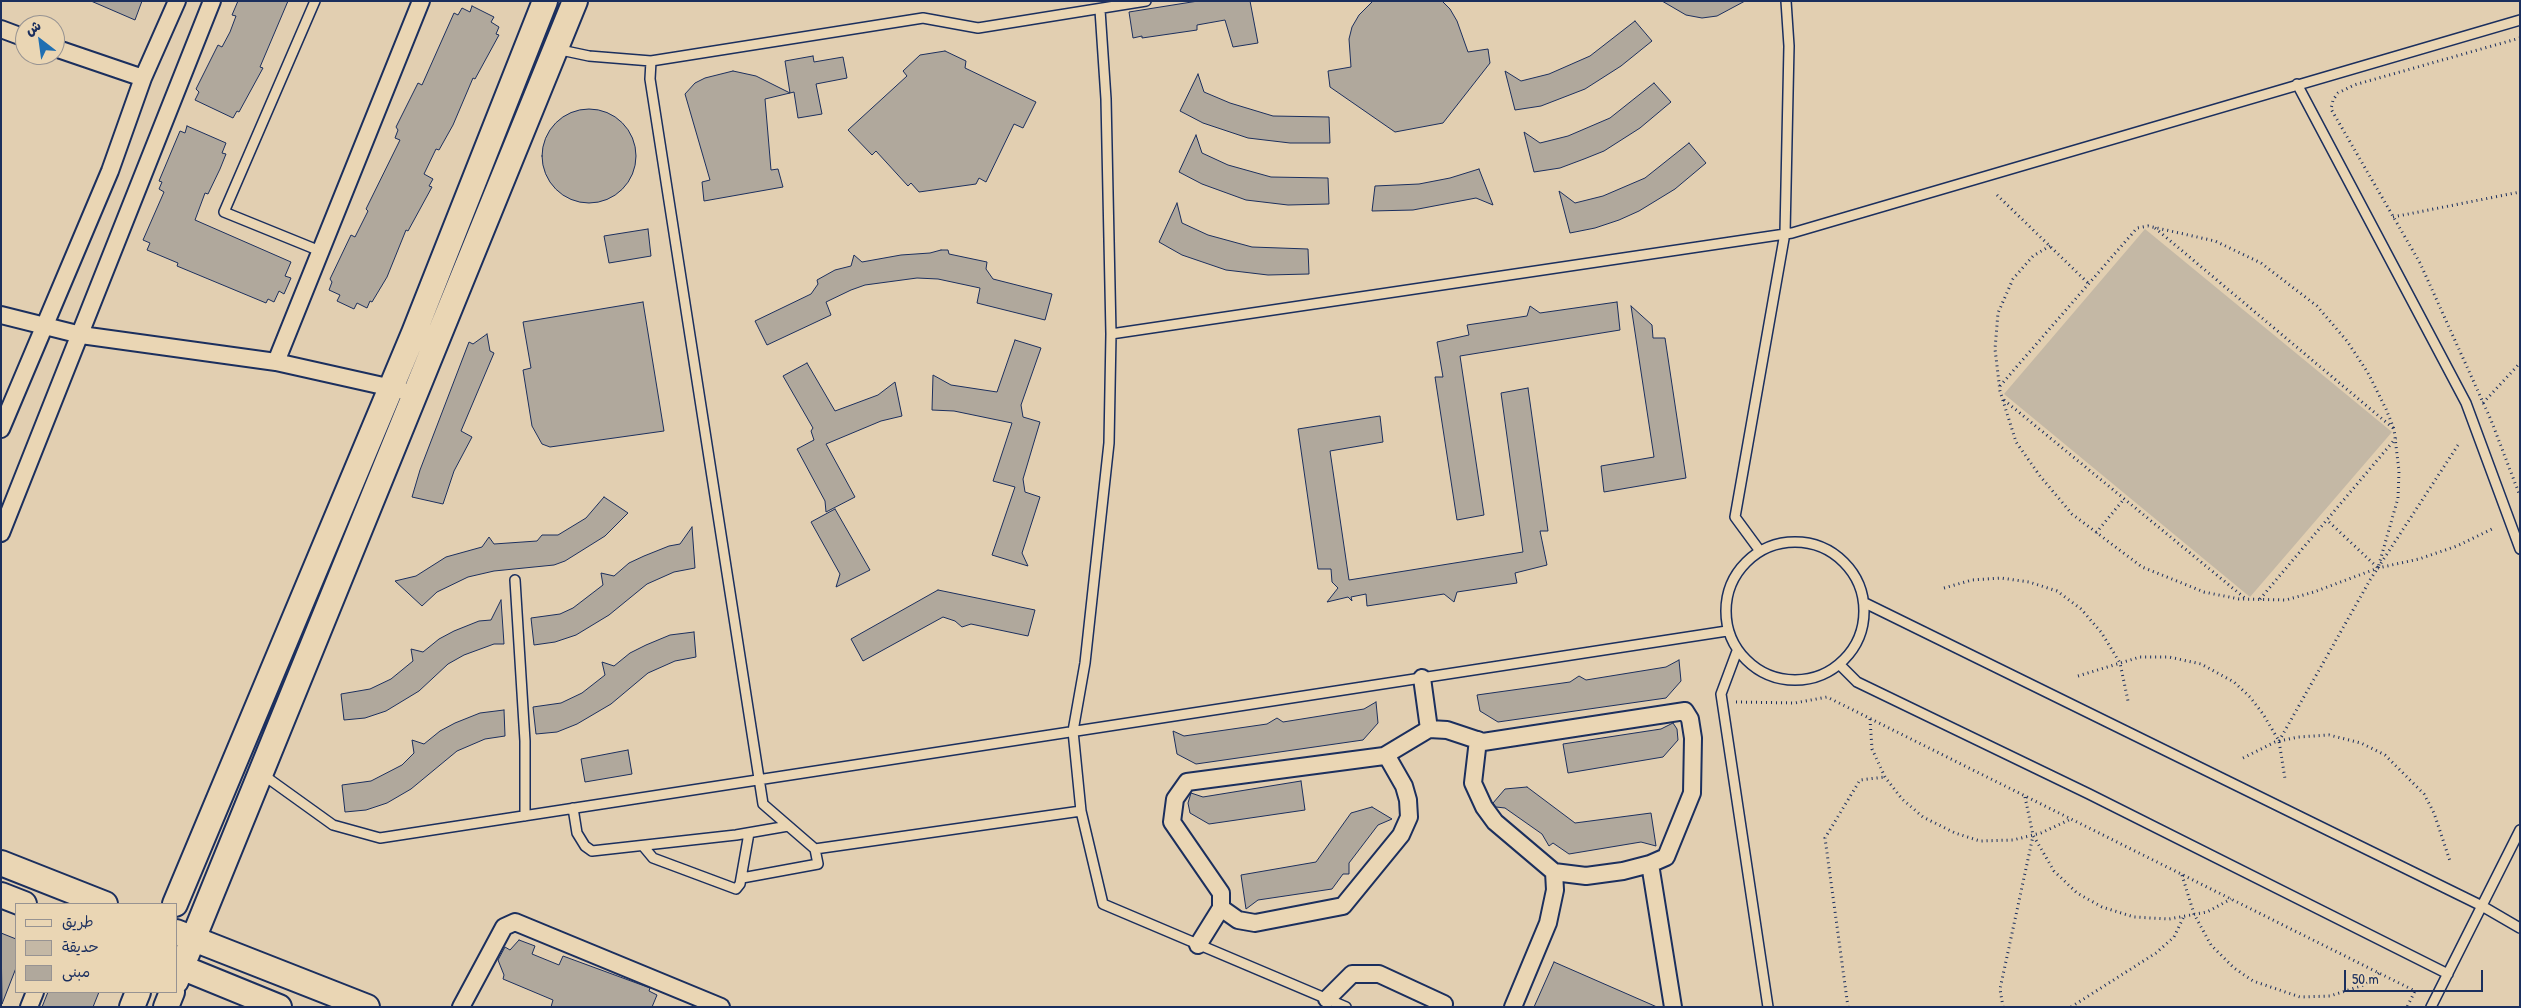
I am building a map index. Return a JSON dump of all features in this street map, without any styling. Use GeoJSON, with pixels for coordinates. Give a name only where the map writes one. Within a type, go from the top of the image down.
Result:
{"type":"FeatureCollection","features":[{"type":"Feature","properties":{"kind":"main road"},"geometry":{"type":"LineString","coordinates":[[175,903],[414,333],[545,1]]}},
{"type":"Feature","properties":{"kind":"main road"},"geometry":{"type":"LineString","coordinates":[[279,1007],[178,971],[185,936],[262,774],[575,1]]}},
{"type":"Feature","properties":{"kind":"main road"},"geometry":{"type":"LineString","coordinates":[[1,863],[102,903]]}},
{"type":"Feature","properties":{"kind":"main road"},"geometry":{"type":"LineString","coordinates":[[1,895],[21,903]]}},
{"type":"Feature","properties":{"kind":"main road"},"geometry":{"type":"LineString","coordinates":[[185,936],[367,1007]]}},
{"type":"Feature","properties":{"kind":"main road"},"geometry":{"type":"LineString","coordinates":[[132,1007],[138,993]]}},
{"type":"Feature","properties":{"kind":"main road"},"geometry":{"type":"LineString","coordinates":[[166,1007],[172,993]]}},
{"type":"Feature","properties":{"kind":"street"},"geometry":{"type":"LineString","coordinates":[[1,429],[43,325],[110,171],[143,78],[177,1]]}},
{"type":"Feature","properties":{"kind":"street"},"geometry":{"type":"LineString","coordinates":[[1,533],[212,1]]}},
{"type":"Feature","properties":{"kind":"street"},"geometry":{"type":"LineString","coordinates":[[276,362],[420,1]]}},
{"type":"Feature","properties":{"kind":"street"},"geometry":{"type":"LineString","coordinates":[[1,29],[15,34]]}},
{"type":"Feature","properties":{"kind":"street"},"geometry":{"type":"LineString","coordinates":[[65,51],[143,78]]}},
{"type":"Feature","properties":{"kind":"street"},"geometry":{"type":"LineString","coordinates":[[1,315],[81,335],[276,362],[416,394]]}},
{"type":"Feature","properties":{"kind":"street"},"geometry":{"type":"LineString","coordinates":[[1422,678],[1429,729]]}},
{"type":"Feature","properties":{"kind":"street"},"geometry":{"type":"LineString","coordinates":[[1198,944],[1221,908],[1221,893],[1172,822],[1176,799],[1188,782],[1384,756],[1429,729],[1447,730],[1478,740],[1483,742],[1685,711],[1690,719],[1693,738],[1694,777],[1692,794],[1666,857],[1650,864],[1623,871],[1586,876],[1554,872],[1495,822],[1484,808],[1473,783],[1478,740]]}},
{"type":"Feature","properties":{"kind":"street"},"geometry":{"type":"LineString","coordinates":[[1221,908],[1238,920],[1256,923],[1343,906],[1401,835],[1409,817],[1408,800],[1404,786],[1388,758],[1384,756]]}},
{"type":"Feature","properties":{"kind":"street"},"geometry":{"type":"LineString","coordinates":[[1650,864],[1673,1007]]}},
{"type":"Feature","properties":{"kind":"street"},"geometry":{"type":"LineString","coordinates":[[1513,1007],[1548,923],[1556,890],[1554,872]]}},
{"type":"Feature","properties":{"kind":"street"},"geometry":{"type":"LineString","coordinates":[[461,1007],[504,927],[515,922],[721,1007]]}},
{"type":"Feature","properties":{"kind":"street"},"geometry":{"type":"LineString","coordinates":[[1328,999],[1352,974],[1379,974],[1444,1004]]}},
{"type":"Feature","properties":{"kind":"street"},"geometry":{"type":"LineString","coordinates":[[29,1007],[35,993]]}},
{"type":"Feature","properties":{"kind":"lane"},"geometry":{"type":"LineString","coordinates":[[316,1],[224,212],[320,251]]}},
{"type":"Feature","properties":{"kind":"lane"},"geometry":{"type":"LineString","coordinates":[[555,49],[589,56],[650,61],[923,18],[978,28],[1100,10],[1146,1]]}},
{"type":"Feature","properties":{"kind":"lane"},"geometry":{"type":"LineString","coordinates":[[1760,551],[1735,517],[1785,233],[1789,46],[1786,1]]}},
{"type":"Feature","properties":{"kind":"lane"},"geometry":{"type":"LineString","coordinates":[[1100,10],[1106,99],[1111,334],[1109,443],[1085,663],[1073,731],[1081,811],[1103,904],[1346,1007]]}},
{"type":"Feature","properties":{"kind":"lane"},"geometry":{"type":"LineString","coordinates":[[1111,334],[1785,233],[2520,20]]}},
{"type":"Feature","properties":{"kind":"lane"},"geometry":{"type":"LineString","coordinates":[[650,61],[650,79],[763,804],[815,849],[818,864],[742,878]]}},
{"type":"Feature","properties":{"kind":"lane"},"geometry":{"type":"LineString","coordinates":[[2297,84],[2466,403],[2520,548]]}},
{"type":"Feature","properties":{"kind":"lane"},"geometry":{"type":"LineString","coordinates":[[1782,542],[1805,542],[1827,549],[1845,562],[1859,581],[1865,603],[1864,626],[1855,648],[1840,665],[1820,677],[1797,681],[1774,678],[1754,668],[1737,651],[1728,631],[1725,608],[1730,585],[1742,565],[1760,551],[1782,542]]}},
{"type":"Feature","properties":{"kind":"lane"},"geometry":{"type":"LineString","coordinates":[[515,580],[525,741],[525,816]]}},
{"type":"Feature","properties":{"kind":"lane"},"geometry":{"type":"LineString","coordinates":[[1865,603],[2482,906],[2520,928]]}},
{"type":"Feature","properties":{"kind":"lane"},"geometry":{"type":"LineString","coordinates":[[262,774],[333,826],[380,838],[1728,631]]}},
{"type":"Feature","properties":{"kind":"lane"},"geometry":{"type":"LineString","coordinates":[[1737,651],[1721,694],[1768,1007]]}},
{"type":"Feature","properties":{"kind":"lane"},"geometry":{"type":"LineString","coordinates":[[1840,665],[1857,682],[2089,794],[2448,974]]}},
{"type":"Feature","properties":{"kind":"lane"},"geometry":{"type":"LineString","coordinates":[[572,808],[577,833],[585,846],[592,851],[749,833],[788,826]]}},
{"type":"Feature","properties":{"kind":"lane"},"geometry":{"type":"LineString","coordinates":[[815,849],[1081,811]]}},
{"type":"Feature","properties":{"kind":"lane"},"geometry":{"type":"LineString","coordinates":[[2432,1007],[2520,830]]}},
{"type":"Feature","properties":{"kind":"lane"},"geometry":{"type":"LineString","coordinates":[[643,846],[653,858],[736,889],[742,878],[749,833]]}},
{"type":"Feature","properties":{"kind":"path"},"geometry":{"type":"LineString","coordinates":[[2520,38],[2354,85],[2338,93],[2333,100],[2331,109],[2420,263],[2483,404],[2520,496]]}},
{"type":"Feature","properties":{"kind":"path"},"geometry":{"type":"LineString","coordinates":[[2393,217],[2496,199],[2520,192]]}},
{"type":"Feature","properties":{"kind":"path"},"geometry":{"type":"LineString","coordinates":[[1997,194],[2089,284]]}},
{"type":"Feature","properties":{"kind":"path"},"geometry":{"type":"LineString","coordinates":[[2000,386],[2137,228],[2154,228],[2215,241],[2254,259],[2292,285],[2317,306],[2347,341],[2368,373],[2394,429],[2399,471],[2398,498],[2378,568]]}},
{"type":"Feature","properties":{"kind":"path"},"geometry":{"type":"LineString","coordinates":[[2154,228],[2394,429]]}},
{"type":"Feature","properties":{"kind":"path"},"geometry":{"type":"LineString","coordinates":[[2050,246],[2033,256],[2013,279],[1998,313],[1995,349],[2002,398],[2016,442],[2040,476],[2072,514],[2142,567],[2167,579],[2204,592],[2246,599],[2286,600],[2314,592],[2378,568],[2419,559],[2447,549],[2492,528]]}},
{"type":"Feature","properties":{"kind":"path"},"geometry":{"type":"LineString","coordinates":[[2483,404],[2520,363]]}},
{"type":"Feature","properties":{"kind":"path"},"geometry":{"type":"LineString","coordinates":[[2002,398],[2246,599]]}},
{"type":"Feature","properties":{"kind":"path"},"geometry":{"type":"LineString","coordinates":[[2260,599],[2396,438]]}},
{"type":"Feature","properties":{"kind":"path"},"geometry":{"type":"LineString","coordinates":[[2279,742],[2378,568],[2460,442]]}},
{"type":"Feature","properties":{"kind":"path"},"geometry":{"type":"LineString","coordinates":[[2096,534],[2124,499]]}},
{"type":"Feature","properties":{"kind":"path"},"geometry":{"type":"LineString","coordinates":[[2326,520],[2378,568]]}},
{"type":"Feature","properties":{"kind":"path"},"geometry":{"type":"LineString","coordinates":[[1944,588],[1972,580],[2001,578],[2029,582],[2057,591],[2081,609],[2101,632],[2120,663],[2128,701]]}},
{"type":"Feature","properties":{"kind":"path"},"geometry":{"type":"LineString","coordinates":[[2078,676],[2140,657],[2169,657],[2201,664],[2234,682],[2250,697],[2279,742],[2285,779]]}},
{"type":"Feature","properties":{"kind":"path"},"geometry":{"type":"LineString","coordinates":[[1737,711],[1735,701],[1795,703],[1827,697],[2415,991],[2407,1007]]}},
{"type":"Feature","properties":{"kind":"path"},"geometry":{"type":"LineString","coordinates":[[1870,718],[1872,749],[1885,777],[1902,799],[1924,817],[1955,833],[1980,841],[2013,840],[2033,835],[2071,819]]}},
{"type":"Feature","properties":{"kind":"path"},"geometry":{"type":"LineString","coordinates":[[2243,758],[2279,742],[2298,737],[2329,735],[2361,743],[2385,755],[2424,794],[2434,813],[2450,861]]}},
{"type":"Feature","properties":{"kind":"path"},"geometry":{"type":"LineString","coordinates":[[1848,1007],[1825,838],[1860,780],[1885,777]]}},
{"type":"Feature","properties":{"kind":"path"},"geometry":{"type":"LineString","coordinates":[[2025,796],[2033,835],[2054,871],[2077,893],[2102,907],[2134,917],[2169,919],[2207,912],[2231,899]]}},
{"type":"Feature","properties":{"kind":"path"},"geometry":{"type":"LineString","coordinates":[[2003,1007],[2000,989],[2033,835]]}},
{"type":"Feature","properties":{"kind":"path"},"geometry":{"type":"LineString","coordinates":[[2182,874],[2194,914],[2211,945],[2234,968],[2253,981],[2274,990],[2300,997],[2330,996],[2364,985],[2379,972]]}},
{"type":"Feature","properties":{"kind":"path"},"geometry":{"type":"LineString","coordinates":[[2071,1007],[2156,953],[2174,937],[2184,916]]}},
{"type":"Feature","properties":{"kind":"green space"},"geometry":{"type":"Polygon","coordinates":[[[2145,229],[2392,432],[2250,597],[2004,394],[2145,229]]]}},
{"type":"Feature","properties":{"kind":"building"},"geometry":{"type":"Polygon","coordinates":[[[91,1],[142,1],[135,20],[91,1]]]}},
{"type":"Feature","properties":{"kind":"building"},"geometry":{"type":"Polygon","coordinates":[[[238,1],[288,1],[260,67],[263,68],[239,112],[237,111],[233,118],[195,100],[199,92],[196,89],[218,45],[222,47],[230,32],[236,16],[232,15],[238,1]]]}},
{"type":"Feature","properties":{"kind":"building"},"geometry":{"type":"Polygon","coordinates":[[[1198,1],[1250,1],[1258,43],[1233,47],[1225,20],[1197,25],[1197,30],[1133,38],[1129,12],[1198,1]]]}},
{"type":"Feature","properties":{"kind":"building"},"geometry":{"type":"Polygon","coordinates":[[[1373,1],[1442,1],[1450,9],[1457,21],[1468,52],[1488,49],[1490,63],[1443,123],[1395,132],[1330,87],[1328,71],[1351,67],[1349,39],[1352,27],[1359,15],[1373,1]]]}},
{"type":"Feature","properties":{"kind":"building"},"geometry":{"type":"Polygon","coordinates":[[[1662,1],[1745,1],[1717,16],[1702,18],[1686,15],[1662,1]]]}},
{"type":"Feature","properties":{"kind":"building"},"geometry":{"type":"Polygon","coordinates":[[[472,6],[494,17],[491,22],[499,27],[496,34],[499,35],[475,79],[473,78],[453,125],[439,150],[436,149],[424,174],[433,179],[429,186],[432,187],[408,231],[406,230],[387,277],[367,308],[357,303],[354,309],[337,301],[340,295],[329,290],[332,282],[330,279],[351,235],[355,237],[368,211],[366,209],[400,140],[395,138],[398,130],[396,127],[418,83],[422,85],[454,13],[458,15],[462,8],[470,12],[472,6]]]}},
{"type":"Feature","properties":{"kind":"building"},"geometry":{"type":"Polygon","coordinates":[[[1635,21],[1652,41],[1621,66],[1585,89],[1541,106],[1515,110],[1505,71],[1521,81],[1549,74],[1590,56],[1635,21]]]}},
{"type":"Feature","properties":{"kind":"building"},"geometry":{"type":"Polygon","coordinates":[[[945,51],[966,61],[965,68],[1036,102],[1023,128],[1014,124],[986,182],[979,178],[976,184],[919,192],[911,183],[908,186],[876,151],[872,155],[848,130],[907,76],[903,71],[920,55],[945,51]]]}},
{"type":"Feature","properties":{"kind":"building"},"geometry":{"type":"Polygon","coordinates":[[[813,56],[814,62],[843,57],[847,78],[816,84],[822,114],[798,118],[794,92],[790,93],[785,61],[813,56]]]}},
{"type":"Feature","properties":{"kind":"building"},"geometry":{"type":"Polygon","coordinates":[[[733,71],[756,76],[790,93],[765,99],[771,170],[778,169],[783,187],[704,201],[702,182],[710,180],[685,94],[695,83],[705,78],[733,71]]]}},
{"type":"Feature","properties":{"kind":"building"},"geometry":{"type":"Polygon","coordinates":[[[1198,74],[1204,92],[1230,103],[1273,116],[1329,117],[1330,143],[1290,143],[1248,138],[1203,123],[1180,111],[1198,74]]]}},
{"type":"Feature","properties":{"kind":"building"},"geometry":{"type":"Polygon","coordinates":[[[1654,83],[1671,102],[1640,128],[1604,151],[1560,168],[1534,172],[1524,132],[1540,143],[1568,136],[1610,118],[1654,83]]]}},
{"type":"Feature","properties":{"kind":"building"},"geometry":{"type":"Polygon","coordinates":[[[589,109],[607,113],[622,123],[632,138],[636,156],[632,174],[622,189],[607,199],[589,203],[571,199],[556,189],[546,174],[542,156],[546,138],[556,123],[571,113],[589,109]]]}},
{"type":"Feature","properties":{"kind":"building"},"geometry":{"type":"Polygon","coordinates":[[[187,126],[226,143],[222,153],[226,154],[220,169],[208,194],[205,193],[195,220],[291,262],[285,276],[291,278],[284,294],[279,291],[274,302],[268,299],[266,303],[177,266],[178,263],[147,250],[150,243],[143,240],[164,192],[159,189],[162,182],[159,181],[180,131],[185,133],[187,126]]]}},
{"type":"Feature","properties":{"kind":"building"},"geometry":{"type":"Polygon","coordinates":[[[1196,135],[1202,153],[1228,165],[1271,177],[1328,178],[1329,204],[1288,205],[1246,200],[1202,184],[1179,172],[1196,135]]]}},
{"type":"Feature","properties":{"kind":"building"},"geometry":{"type":"Polygon","coordinates":[[[1689,143],[1706,163],[1675,189],[1639,211],[1619,220],[1595,228],[1570,233],[1559,191],[1575,203],[1603,196],[1645,178],[1689,143]]]}},
{"type":"Feature","properties":{"kind":"building"},"geometry":{"type":"Polygon","coordinates":[[[1479,169],[1493,205],[1476,198],[1413,210],[1372,211],[1375,186],[1419,184],[1450,178],[1479,169]]]}},
{"type":"Feature","properties":{"kind":"building"},"geometry":{"type":"Polygon","coordinates":[[[1177,203],[1182,223],[1208,235],[1252,247],[1308,249],[1309,274],[1268,275],[1226,270],[1182,255],[1159,242],[1177,203]]]}},
{"type":"Feature","properties":{"kind":"building"},"geometry":{"type":"Polygon","coordinates":[[[648,229],[651,256],[609,263],[604,236],[648,229]]]}},
{"type":"Feature","properties":{"kind":"building"},"geometry":{"type":"Polygon","coordinates":[[[948,250],[949,254],[987,262],[986,269],[993,279],[1052,294],[1045,320],[977,303],[980,288],[938,279],[917,278],[865,285],[851,290],[826,302],[831,315],[767,345],[755,321],[811,294],[818,284],[817,280],[835,270],[851,266],[854,255],[862,262],[948,250]]]}},
{"type":"Feature","properties":{"kind":"building"},"geometry":{"type":"Polygon","coordinates":[[[643,302],[664,431],[550,447],[542,444],[532,426],[523,370],[531,368],[523,322],[643,302]]]}},
{"type":"Feature","properties":{"kind":"building"},"geometry":{"type":"Polygon","coordinates":[[[1617,302],[1620,330],[1460,356],[1484,515],[1457,520],[1435,377],[1443,377],[1437,342],[1469,335],[1467,325],[1527,316],[1530,306],[1540,313],[1617,302]]]}},
{"type":"Feature","properties":{"kind":"building"},"geometry":{"type":"Polygon","coordinates":[[[1631,306],[1652,325],[1653,338],[1665,338],[1686,478],[1604,492],[1601,466],[1654,457],[1631,306]]]}},
{"type":"Feature","properties":{"kind":"building"},"geometry":{"type":"Polygon","coordinates":[[[487,334],[490,351],[494,353],[461,431],[472,437],[454,471],[443,504],[412,497],[420,470],[469,342],[473,344],[487,334]]]}},
{"type":"Feature","properties":{"kind":"building"},"geometry":{"type":"Polygon","coordinates":[[[1015,340],[1041,348],[1021,405],[1023,417],[1040,422],[1023,479],[1025,492],[1040,497],[1022,553],[1028,566],[992,555],[1015,487],[993,481],[1012,423],[954,411],[932,410],[933,375],[951,385],[997,392],[1015,340]]]}},
{"type":"Feature","properties":{"kind":"building"},"geometry":{"type":"Polygon","coordinates":[[[807,363],[835,411],[878,395],[895,382],[902,416],[881,421],[826,444],[855,497],[826,512],[825,501],[797,449],[814,440],[811,431],[813,428],[783,376],[807,363]]]}},
{"type":"Feature","properties":{"kind":"building"},"geometry":{"type":"Polygon","coordinates":[[[1528,388],[1548,531],[1540,531],[1547,565],[1515,573],[1517,583],[1457,592],[1454,602],[1444,594],[1367,606],[1366,594],[1351,597],[1352,601],[1348,597],[1327,602],[1338,588],[1332,582],[1331,569],[1318,569],[1298,429],[1380,416],[1383,442],[1330,451],[1349,580],[1523,552],[1501,393],[1528,388]]]}},
{"type":"Feature","properties":{"kind":"building"},"geometry":{"type":"Polygon","coordinates":[[[604,497],[628,513],[605,536],[565,561],[554,565],[494,571],[468,577],[437,592],[422,606],[395,581],[416,576],[446,557],[482,547],[489,537],[494,544],[537,541],[542,535],[558,535],[586,518],[604,497]]]}},
{"type":"Feature","properties":{"kind":"building"},"geometry":{"type":"Polygon","coordinates":[[[835,509],[870,570],[836,587],[840,574],[811,522],[835,509]]]}},
{"type":"Feature","properties":{"kind":"building"},"geometry":{"type":"Polygon","coordinates":[[[692,527],[695,568],[674,572],[647,584],[609,615],[576,635],[555,642],[534,645],[531,618],[560,614],[573,608],[603,585],[601,573],[614,576],[629,563],[669,546],[680,544],[692,527]]]}},
{"type":"Feature","properties":{"kind":"building"},"geometry":{"type":"Polygon","coordinates":[[[938,590],[1035,610],[1028,636],[971,624],[962,627],[955,621],[943,617],[863,661],[851,639],[938,590]]]}},
{"type":"Feature","properties":{"kind":"building"},"geometry":{"type":"Polygon","coordinates":[[[501,600],[504,644],[494,644],[464,655],[448,664],[419,691],[386,711],[365,718],[344,720],[341,694],[370,689],[391,679],[413,661],[411,649],[423,652],[439,639],[454,631],[479,621],[491,620],[501,600]]]}},
{"type":"Feature","properties":{"kind":"building"},"geometry":{"type":"Polygon","coordinates":[[[694,632],[696,657],[675,661],[648,673],[611,704],[577,724],[557,732],[536,734],[533,707],[561,703],[582,693],[605,675],[602,662],[614,666],[630,653],[646,645],[670,635],[694,632]]]}},
{"type":"Feature","properties":{"kind":"building"},"geometry":{"type":"Polygon","coordinates":[[[1679,660],[1681,681],[1666,698],[1498,722],[1480,711],[1477,695],[1570,682],[1579,676],[1586,680],[1666,667],[1679,660]]]}},
{"type":"Feature","properties":{"kind":"building"},"geometry":{"type":"Polygon","coordinates":[[[1376,702],[1378,723],[1363,740],[1196,764],[1177,754],[1173,731],[1184,736],[1267,724],[1277,718],[1283,722],[1364,709],[1376,702]]]}},
{"type":"Feature","properties":{"kind":"building"},"geometry":{"type":"Polygon","coordinates":[[[504,710],[505,736],[485,739],[457,751],[411,789],[387,803],[366,810],[345,812],[342,785],[371,781],[402,765],[414,753],[412,740],[424,744],[440,731],[455,723],[480,713],[504,710]]]}},
{"type":"Feature","properties":{"kind":"building"},"geometry":{"type":"Polygon","coordinates":[[[1673,723],[1677,729],[1678,740],[1663,757],[1568,773],[1563,744],[1661,729],[1673,723]]]}},
{"type":"Feature","properties":{"kind":"building"},"geometry":{"type":"Polygon","coordinates":[[[628,750],[632,774],[585,782],[581,759],[628,750]]]}},
{"type":"Feature","properties":{"kind":"building"},"geometry":{"type":"Polygon","coordinates":[[[1301,781],[1305,810],[1209,824],[1190,813],[1188,803],[1191,793],[1203,797],[1301,781]]]}},
{"type":"Feature","properties":{"kind":"building"},"geometry":{"type":"Polygon","coordinates":[[[1527,787],[1575,823],[1651,813],[1656,846],[1641,842],[1569,854],[1553,843],[1549,846],[1542,834],[1505,808],[1496,807],[1493,803],[1505,789],[1527,787]]]}},
{"type":"Feature","properties":{"kind":"building"},"geometry":{"type":"Polygon","coordinates":[[[1372,807],[1392,819],[1378,825],[1349,863],[1349,874],[1343,874],[1332,889],[1258,900],[1246,909],[1241,875],[1316,862],[1351,813],[1372,807]]]}},
{"type":"Feature","properties":{"kind":"building"},"geometry":{"type":"Polygon","coordinates":[[[1,933],[15,939],[15,971],[2,1004],[1,933]]]}},
{"type":"Feature","properties":{"kind":"building"},"geometry":{"type":"Polygon","coordinates":[[[519,940],[535,946],[532,954],[559,965],[563,956],[650,988],[649,991],[657,995],[652,1007],[551,1007],[553,1000],[503,979],[504,975],[498,960],[505,947],[510,950],[519,940]]]}},
{"type":"Feature","properties":{"kind":"building"},"geometry":{"type":"Polygon","coordinates":[[[1554,962],[1657,1007],[1534,1007],[1554,962]]]}},
{"type":"Feature","properties":{"kind":"building"},"geometry":{"type":"Polygon","coordinates":[[[48,993],[99,993],[93,1007],[42,1007],[48,993]]]}}]}
